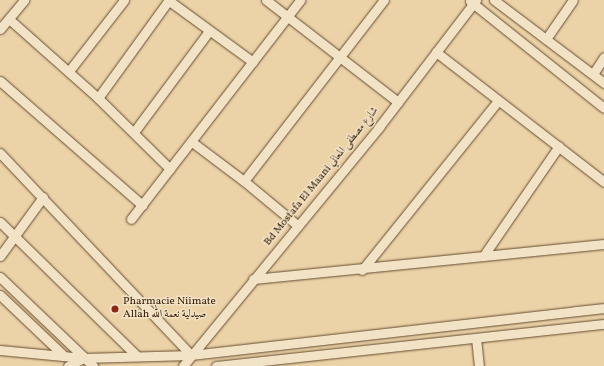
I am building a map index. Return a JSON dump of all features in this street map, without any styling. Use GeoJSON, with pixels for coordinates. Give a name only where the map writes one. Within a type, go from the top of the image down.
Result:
{"type":"FeatureCollection","features":[{"type":"Feature","properties":{"kind":"street"},"geometry":{"type":"LineString","coordinates":[[0,29],[24,0]]}},
{"type":"Feature","properties":{"kind":"street"},"geometry":{"type":"LineString","coordinates":[[69,71],[124,0]]}},
{"type":"Feature","properties":{"kind":"street"},"geometry":{"type":"LineString","coordinates":[[98,98],[168,0],[253,62]]}},
{"type":"Feature","properties":{"kind":"street"},"geometry":{"type":"LineString","coordinates":[[266,0],[398,102]]}},
{"type":"Feature","properties":{"kind":"street"},"geometry":{"type":"LineString","coordinates":[[131,219],[192,142],[300,0]]}},
{"type":"Feature","properties":{"kind":"street"},"geometry":{"type":"LineString","coordinates":[[244,181],[384,0]]}},
{"type":"Feature","properties":{"kind":"street"},"geometry":{"type":"LineString","coordinates":[[494,0],[604,83]]}},
{"type":"Feature","properties":{"kind":"street"},"geometry":{"type":"LineString","coordinates":[[546,39],[572,0]]}},
{"type":"Feature","properties":{"kind":"street"},"geometry":{"type":"LineString","coordinates":[[472,2],[604,108]]}},
{"type":"Feature","properties":{"kind":"street","name":"Bd Mostafa El Maani شارع مصطفى المعاني"},"geometry":{"type":"LineString","coordinates":[[183,366],[398,102],[472,2]]}},
{"type":"Feature","properties":{"kind":"street"},"geometry":{"type":"LineString","coordinates":[[9,18],[98,98],[170,169]]}},
{"type":"Feature","properties":{"kind":"street"},"geometry":{"type":"LineString","coordinates":[[134,132],[209,31]]}},
{"type":"Feature","properties":{"kind":"street"},"geometry":{"type":"LineString","coordinates":[[436,52],[497,102],[559,146],[604,182]]}},
{"type":"Feature","properties":{"kind":"street"},"geometry":{"type":"LineString","coordinates":[[593,74],[604,57]]}},
{"type":"Feature","properties":{"kind":"street"},"geometry":{"type":"LineString","coordinates":[[0,81],[142,205]]}},
{"type":"Feature","properties":{"kind":"street"},"geometry":{"type":"LineString","coordinates":[[362,270],[497,102]]}},
{"type":"Feature","properties":{"kind":"street"},"geometry":{"type":"LineString","coordinates":[[192,142],[244,181],[297,225]]}},
{"type":"Feature","properties":{"kind":"street"},"geometry":{"type":"LineString","coordinates":[[484,255],[559,146]]}},
{"type":"Feature","properties":{"kind":"street"},"geometry":{"type":"LineString","coordinates":[[0,153],[191,355]]}},
{"type":"Feature","properties":{"kind":"street"},"geometry":{"type":"LineString","coordinates":[[0,256],[16,237],[43,197]]}},
{"type":"Feature","properties":{"kind":"street"},"geometry":{"type":"LineString","coordinates":[[0,222],[137,356]]}},
{"type":"Feature","properties":{"kind":"street"},"geometry":{"type":"LineString","coordinates":[[253,279],[362,270],[484,255],[604,244]]}},
{"type":"Feature","properties":{"kind":"street"},"geometry":{"type":"LineString","coordinates":[[0,277],[93,366]]}},
{"type":"Feature","properties":{"kind":"street"},"geometry":{"type":"LineString","coordinates":[[0,295],[62,354]]}},
{"type":"Feature","properties":{"kind":"street"},"geometry":{"type":"LineString","coordinates":[[0,350],[62,354],[84,358],[191,355],[292,345],[604,308]]}},
{"type":"Feature","properties":{"kind":"street"},"geometry":{"type":"LineString","coordinates":[[216,366],[282,363],[294,358],[604,324]]}},
{"type":"Feature","properties":{"kind":"street"},"geometry":{"type":"LineString","coordinates":[[476,338],[479,366]]}},
{"type":"Feature","properties":{"kind":"street"},"geometry":{"type":"LineString","coordinates":[[292,345],[294,358]]}},
{"type":"Feature","properties":{"kind":"street"},"geometry":{"type":"LineString","coordinates":[[68,366],[84,358]]}},
{"type":"Feature","properties":{"kind":"place","name":"Pharmacie Niimate Allah صيدلية نعمة الله"},"geometry":{"type":"Point","coordinates":[115,309]}}]}
